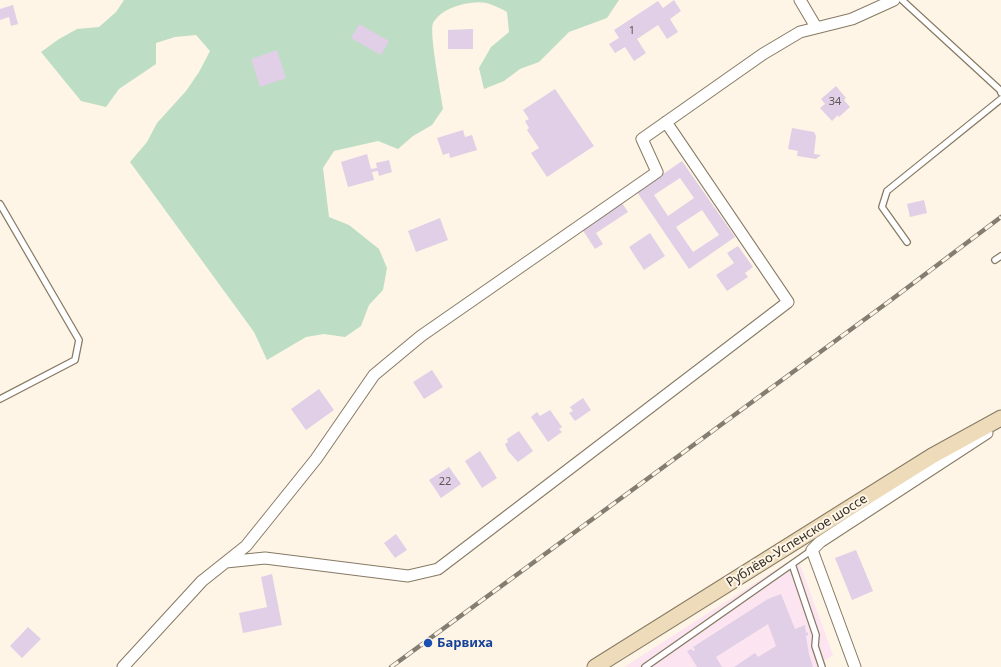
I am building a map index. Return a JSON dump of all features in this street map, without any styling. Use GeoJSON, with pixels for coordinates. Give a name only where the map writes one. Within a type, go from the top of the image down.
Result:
{"type":"FeatureCollection","features":[{"type":"Feature","properties":{"kind":"main road","name":"Рублёво-Успенское шоссе"},"geometry":{"type":"LineString","coordinates":[[595,667],[932,456],[1001,418]]}},
{"type":"Feature","properties":{"kind":"street"},"geometry":{"type":"LineString","coordinates":[[800,0],[816,27]]}},
{"type":"Feature","properties":{"kind":"street"},"geometry":{"type":"LineString","coordinates":[[123,667],[202,581],[246,546],[316,459],[374,374],[421,336],[657,172],[642,139],[762,54],[800,32],[852,19],[894,0]]}},
{"type":"Feature","properties":{"kind":"street"},"geometry":{"type":"LineString","coordinates":[[226,562],[265,558],[408,576],[438,570],[788,302],[666,122]]}},
{"type":"Feature","properties":{"kind":"street"},"geometry":{"type":"LineString","coordinates":[[855,667],[812,550],[820,542],[1001,424]]}},
{"type":"Feature","properties":{"kind":"lane"},"geometry":{"type":"LineString","coordinates":[[902,0],[1000,90],[1001,93]]}},
{"type":"Feature","properties":{"kind":"lane"},"geometry":{"type":"LineString","coordinates":[[907,242],[882,207],[887,191],[1001,99]]}},
{"type":"Feature","properties":{"kind":"lane"},"geometry":{"type":"LineString","coordinates":[[0,204],[79,340],[75,360],[0,399]]}},
{"type":"Feature","properties":{"kind":"lane"},"geometry":{"type":"LineString","coordinates":[[995,260],[1001,256]]}},
{"type":"Feature","properties":{"kind":"lane"},"geometry":{"type":"LineString","coordinates":[[645,667],[812,550]]}},
{"type":"Feature","properties":{"kind":"lane"},"geometry":{"type":"LineString","coordinates":[[792,564],[816,635],[815,646],[822,667]]}},
{"type":"Feature","properties":{"kind":"shaded area"},"geometry":{"type":"Polygon","coordinates":[[[797,556],[833,655],[819,664],[820,667],[624,667],[797,556]]]}},
{"type":"Feature","properties":{"kind":"green space"},"geometry":{"type":"Polygon","coordinates":[[[124,0],[619,0],[607,18],[569,32],[539,62],[520,69],[504,81],[484,89],[479,68],[491,47],[509,32],[507,12],[490,4],[480,2],[460,5],[445,11],[438,16],[433,23],[432,29],[443,109],[432,125],[413,136],[398,149],[378,141],[334,151],[323,168],[329,217],[349,225],[379,249],[387,268],[383,290],[369,305],[361,326],[345,337],[324,334],[306,337],[267,360],[254,332],[130,162],[147,142],[157,123],[186,91],[199,72],[210,51],[196,35],[175,37],[156,43],[156,64],[119,89],[106,107],[81,101],[41,52],[59,39],[77,29],[99,27],[116,12],[124,0]]]}},
{"type":"Feature","properties":{"kind":"building"},"geometry":{"type":"Polygon","coordinates":[[[674,0],[681,11],[670,19],[678,32],[667,39],[658,25],[637,39],[646,53],[634,61],[625,47],[615,53],[609,44],[619,38],[614,30],[658,1],[663,8],[674,0]]]}},
{"type":"Feature","properties":{"kind":"building"},"geometry":{"type":"Polygon","coordinates":[[[13,5],[18,24],[11,26],[9,17],[0,20],[0,9],[13,5]]]}},
{"type":"Feature","properties":{"kind":"building"},"geometry":{"type":"Polygon","coordinates":[[[359,24],[389,41],[381,55],[351,38],[359,24]]]}},
{"type":"Feature","properties":{"kind":"building"},"geometry":{"type":"Polygon","coordinates":[[[473,29],[473,49],[448,49],[448,30],[473,29]]]}},
{"type":"Feature","properties":{"kind":"building"},"geometry":{"type":"Polygon","coordinates":[[[277,50],[286,78],[260,87],[251,59],[277,50]]]}},
{"type":"Feature","properties":{"kind":"building"},"geometry":{"type":"Polygon","coordinates":[[[836,86],[846,98],[844,100],[850,107],[832,121],[820,108],[825,104],[821,99],[836,86]]]}},
{"type":"Feature","properties":{"kind":"building"},"geometry":{"type":"Polygon","coordinates":[[[555,89],[594,146],[547,177],[531,153],[539,148],[527,130],[529,128],[525,121],[529,119],[523,110],[555,89]]]}},
{"type":"Feature","properties":{"kind":"building"},"geometry":{"type":"Polygon","coordinates":[[[792,128],[814,132],[816,136],[814,154],[821,155],[816,159],[797,156],[798,151],[788,149],[792,128]]]}},
{"type":"Feature","properties":{"kind":"building"},"geometry":{"type":"Polygon","coordinates":[[[463,130],[465,137],[472,135],[477,150],[450,158],[449,153],[443,155],[437,138],[463,130]]]}},
{"type":"Feature","properties":{"kind":"building"},"geometry":{"type":"Polygon","coordinates":[[[367,154],[371,169],[377,168],[376,163],[389,160],[392,172],[379,176],[378,171],[372,172],[374,180],[348,187],[341,162],[367,154]]]}},
{"type":"Feature","properties":{"kind":"building"},"geometry":{"type":"Polygon","coordinates":[[[682,161],[735,237],[689,269],[637,192],[682,161]],[[680,178],[654,195],[668,216],[694,198],[680,178]],[[702,210],[676,227],[693,252],[719,235],[702,210]]]}},
{"type":"Feature","properties":{"kind":"building"},"geometry":{"type":"Polygon","coordinates":[[[924,200],[927,213],[910,217],[907,204],[924,200]]]}},
{"type":"Feature","properties":{"kind":"building"},"geometry":{"type":"Polygon","coordinates":[[[622,203],[628,212],[596,233],[603,244],[595,249],[582,229],[622,203]]]}},
{"type":"Feature","properties":{"kind":"building"},"geometry":{"type":"Polygon","coordinates":[[[440,218],[448,240],[416,252],[408,231],[440,218]]]}},
{"type":"Feature","properties":{"kind":"building"},"geometry":{"type":"Polygon","coordinates":[[[650,233],[665,256],[644,270],[629,247],[650,233]]]}},
{"type":"Feature","properties":{"kind":"building"},"geometry":{"type":"Polygon","coordinates":[[[738,246],[753,267],[745,273],[748,277],[727,291],[716,275],[734,263],[727,253],[738,246]]]}},
{"type":"Feature","properties":{"kind":"building"},"geometry":{"type":"Polygon","coordinates":[[[432,370],[443,387],[424,399],[413,382],[432,370]]]}},
{"type":"Feature","properties":{"kind":"building"},"geometry":{"type":"Polygon","coordinates":[[[319,389],[334,410],[306,430],[291,409],[319,389]]]}},
{"type":"Feature","properties":{"kind":"building"},"geometry":{"type":"Polygon","coordinates":[[[583,398],[591,410],[575,421],[569,413],[573,411],[570,407],[583,398]]]}},
{"type":"Feature","properties":{"kind":"building"},"geometry":{"type":"Polygon","coordinates":[[[550,410],[562,427],[559,429],[562,432],[548,442],[531,417],[537,412],[540,416],[550,410]]]}},
{"type":"Feature","properties":{"kind":"building"},"geometry":{"type":"Polygon","coordinates":[[[519,431],[533,451],[518,462],[508,451],[505,444],[508,442],[507,439],[519,431]]]}},
{"type":"Feature","properties":{"kind":"building"},"geometry":{"type":"Polygon","coordinates":[[[480,451],[497,478],[482,488],[465,461],[480,451]]]}},
{"type":"Feature","properties":{"kind":"building"},"geometry":{"type":"Polygon","coordinates":[[[449,467],[461,484],[441,498],[429,480],[449,467]]]}},
{"type":"Feature","properties":{"kind":"building"},"geometry":{"type":"Polygon","coordinates":[[[396,534],[407,550],[395,558],[384,543],[396,534]]]}},
{"type":"Feature","properties":{"kind":"building"},"geometry":{"type":"Polygon","coordinates":[[[856,550],[873,591],[852,600],[835,558],[856,550]]]}},
{"type":"Feature","properties":{"kind":"building"},"geometry":{"type":"Polygon","coordinates":[[[272,574],[282,625],[243,633],[239,613],[267,607],[261,577],[272,574]]]}},
{"type":"Feature","properties":{"kind":"building"},"geometry":{"type":"Polygon","coordinates":[[[781,594],[795,629],[805,625],[806,633],[808,632],[808,635],[806,636],[813,667],[734,667],[755,653],[758,657],[776,646],[768,624],[716,657],[722,667],[697,667],[687,651],[691,649],[693,651],[695,650],[693,647],[768,599],[781,594]]]}},
{"type":"Feature","properties":{"kind":"building"},"geometry":{"type":"Polygon","coordinates":[[[28,627],[41,639],[22,658],[10,646],[28,627]]]}},
{"type":"Feature","properties":{"kind":"railway"},"geometry":{"type":"LineString","coordinates":[[391,667],[891,300],[1001,217]]}},
{"type":"Feature","properties":{"kind":"place","name":"Барвиха"},"geometry":{"type":"Point","coordinates":[428,643]}}]}
